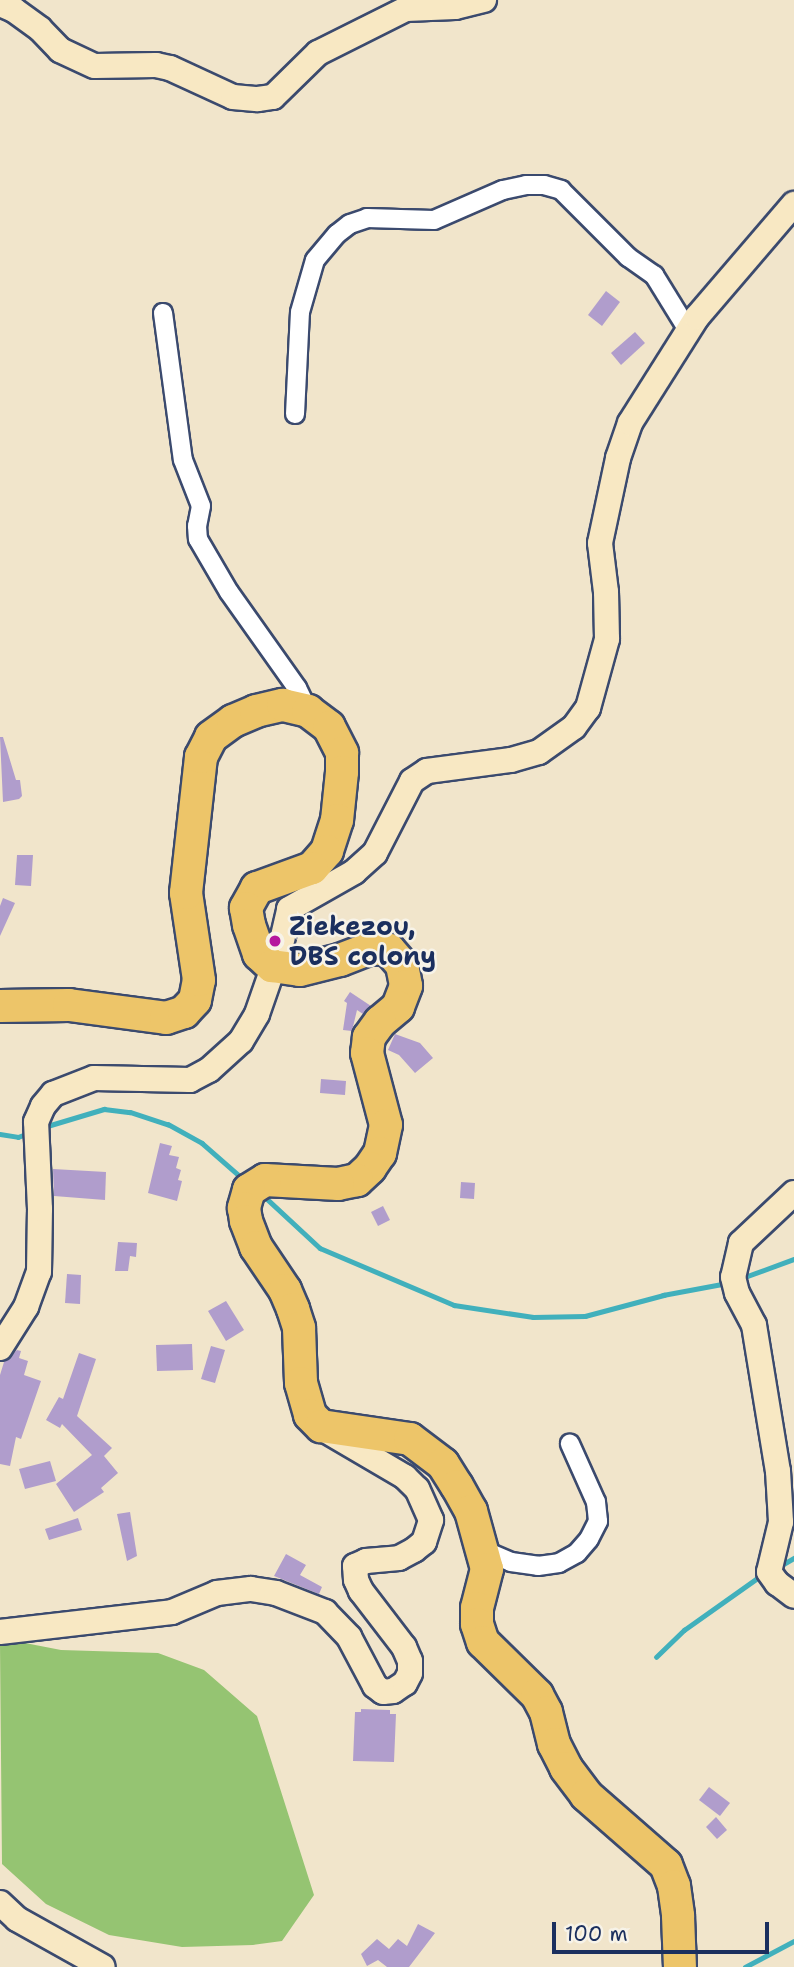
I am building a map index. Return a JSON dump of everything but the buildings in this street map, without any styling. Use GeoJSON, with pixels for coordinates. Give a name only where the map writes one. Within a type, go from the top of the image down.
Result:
{"type":"FeatureCollection","features":[{"type":"Feature","properties":{"kind":"highway"},"geometry":{"type":"LineString","coordinates":[[0,1006],[69,1005],[166,1018],[184,1012],[195,1000],[199,980],[186,893],[201,757],[211,737],[233,721],[256,711],[283,705],[308,711],[329,727],[342,753],[337,820],[327,851],[312,868],[257,888],[246,908],[259,954],[272,966],[300,970],[340,961],[371,948],[389,950],[402,965],[406,986],[398,1007],[380,1022],[369,1037],[367,1053],[386,1125],[380,1153],[370,1168],[356,1180],[338,1184],[265,1180],[249,1190],[244,1208],[256,1247],[285,1290],[293,1309],[299,1328],[305,1402],[310,1415],[321,1426],[410,1439],[428,1450],[443,1464],[457,1486],[471,1511],[484,1550],[487,1569],[477,1608],[477,1624],[483,1642],[537,1695],[546,1712],[554,1744],[566,1768],[586,1795],[666,1865],[674,1886],[680,1967]]}},
{"type":"Feature","properties":{"kind":"street"},"geometry":{"type":"LineString","coordinates":[[0,4],[14,10],[40,29],[60,50],[94,66],[156,65],[233,97],[258,99],[273,97],[318,53],[406,9],[455,7],[484,0]]}},
{"type":"Feature","properties":{"kind":"street"},"geometry":{"type":"LineString","coordinates":[[295,414],[296,344],[305,287],[315,260],[337,234],[350,224],[367,218],[434,220],[503,190],[544,184],[561,190],[628,257],[654,275],[688,330]]}},
{"type":"Feature","properties":{"kind":"street"},"geometry":{"type":"LineString","coordinates":[[0,1348],[26,1307],[39,1272],[40,1209],[36,1122],[43,1106],[53,1094],[94,1078],[126,1077],[175,1081],[199,1077],[241,1041],[257,1014],[281,945],[289,909],[354,872],[375,853],[412,781],[426,771],[511,760],[539,752],[574,727],[588,708],[607,639],[606,592],[600,544],[618,458],[630,423],[688,330],[794,204]]}},
{"type":"Feature","properties":{"kind":"street"},"geometry":{"type":"LineString","coordinates":[[163,313],[183,460],[201,506],[197,526],[198,539],[229,592],[298,688],[308,711]]}},
{"type":"Feature","properties":{"kind":"street"},"geometry":{"type":"LineString","coordinates":[[794,1193],[741,1243],[733,1277],[737,1293],[754,1325],[778,1471],[781,1522],[769,1572],[776,1583],[794,1596]]}},
{"type":"Feature","properties":{"kind":"street"},"geometry":{"type":"LineString","coordinates":[[0,1632],[172,1612],[217,1593],[251,1589],[276,1593],[325,1612],[349,1637],[375,1686],[383,1692],[394,1691],[405,1683],[410,1673],[410,1661],[404,1647],[361,1591],[356,1580],[355,1566],[366,1561],[399,1558],[414,1550],[424,1542],[431,1520],[417,1489],[405,1477],[321,1426]]}},
{"type":"Feature","properties":{"kind":"street"},"geometry":{"type":"LineString","coordinates":[[484,1550],[511,1562],[538,1566],[559,1563],[577,1553],[589,1539],[598,1521],[596,1502],[570,1444]]}},
{"type":"Feature","properties":{"kind":"street"},"geometry":{"type":"LineString","coordinates":[[0,1903],[17,1919],[103,1967]]}},
{"type":"Feature","properties":{"kind":"green space"},"geometry":{"type":"Polygon","coordinates":[[[25,1643],[61,1650],[158,1653],[204,1670],[257,1716],[314,1895],[282,1941],[253,1945],[182,1947],[109,1935],[46,1904],[2,1864],[0,1645],[25,1643]]]}},
{"type":"Feature","properties":{"kind":"waterway"},"geometry":{"type":"LineString","coordinates":[[44,1127],[104,1109],[130,1112],[168,1124],[202,1143],[242,1178]]}},
{"type":"Feature","properties":{"kind":"waterway"},"geometry":{"type":"LineString","coordinates":[[0,1134],[18,1137],[29,1133]]}},
{"type":"Feature","properties":{"kind":"waterway"},"geometry":{"type":"LineString","coordinates":[[265,1197],[320,1248],[454,1305],[533,1317],[585,1316],[664,1295]]}},
{"type":"Feature","properties":{"kind":"waterway"},"geometry":{"type":"LineString","coordinates":[[742,1278],[794,1259]]}},
{"type":"Feature","properties":{"kind":"waterway"},"geometry":{"type":"LineString","coordinates":[[663,1295],[727,1283]]}},
{"type":"Feature","properties":{"kind":"waterway"},"geometry":{"type":"LineString","coordinates":[[780,1566],[794,1558]]}},
{"type":"Feature","properties":{"kind":"waterway"},"geometry":{"type":"LineString","coordinates":[[656,1657],[684,1630],[763,1574]]}},
{"type":"Feature","properties":{"kind":"waterway"},"geometry":{"type":"LineString","coordinates":[[745,1967],[794,1941]]}},
{"type":"Feature","properties":{"kind":"place","name":"Ziekezou, DBS colony"},"geometry":{"type":"Point","coordinates":[275,941]}}]}
